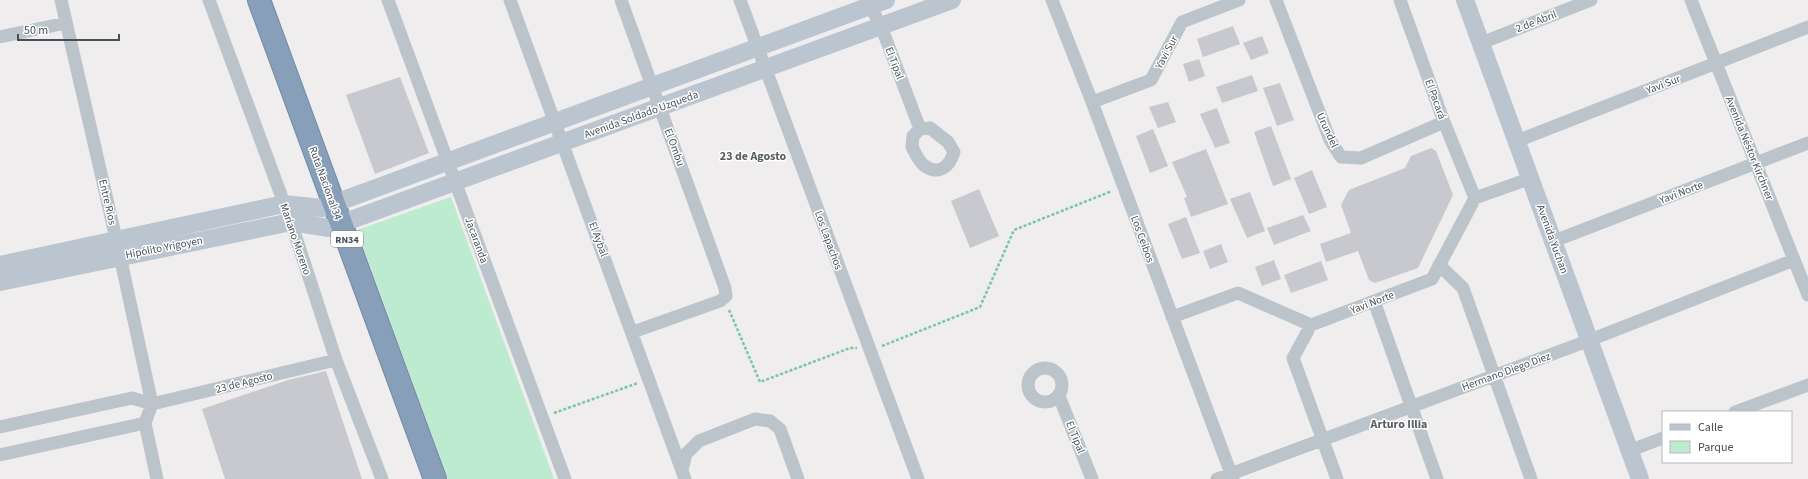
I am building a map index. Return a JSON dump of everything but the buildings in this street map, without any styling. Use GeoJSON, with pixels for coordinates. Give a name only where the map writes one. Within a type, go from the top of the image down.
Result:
{"type":"FeatureCollection","features":[{"type":"Feature","properties":{"kind":"highway","name":"Ruta Nacional 34"},"geometry":{"type":"LineString","coordinates":[[245,0],[328,206]]}},
{"type":"Feature","properties":{"kind":"highway","name":"Ruta Nacional 34"},"geometry":{"type":"LineString","coordinates":[[259,0],[420,479]]}},
{"type":"Feature","properties":{"kind":"highway","name":"Ruta Nacional 34"},"geometry":{"type":"LineString","coordinates":[[335,226],[435,479]]}},
{"type":"Feature","properties":{"kind":"street","name":"Entre Ríos"},"geometry":{"type":"LineString","coordinates":[[61,0],[152,404]]}},
{"type":"Feature","properties":{"kind":"street","name":"Mariano Moreno"},"geometry":{"type":"LineString","coordinates":[[209,0],[291,222],[336,360],[382,479]]}},
{"type":"Feature","properties":{"kind":"street","name":"Jacaranda"},"geometry":{"type":"LineString","coordinates":[[388,0],[565,479]]}},
{"type":"Feature","properties":{"kind":"street","name":"El Aybal"},"geometry":{"type":"LineString","coordinates":[[510,0],[684,474]]}},
{"type":"Feature","properties":{"kind":"street","name":"El Ombu"},"geometry":{"type":"LineString","coordinates":[[621,0],[725,288],[725,297]]}},
{"type":"Feature","properties":{"kind":"street","name":"Los Lapachos"},"geometry":{"type":"LineString","coordinates":[[740,0],[918,479]]}},
{"type":"Feature","properties":{"kind":"street","name":"Avenida Soldado Uzqueda"},"geometry":{"type":"LineString","coordinates":[[335,226],[952,0]]}},
{"type":"Feature","properties":{"kind":"street","name":"Los Ceibos"},"geometry":{"type":"LineString","coordinates":[[1052,0],[1092,102],[1232,476]]}},
{"type":"Feature","properties":{"kind":"street","name":"Yavi Sur"},"geometry":{"type":"LineString","coordinates":[[1092,102],[1151,80],[1182,22],[1239,0]]}},
{"type":"Feature","properties":{"kind":"street","name":"Urundel"},"geometry":{"type":"LineString","coordinates":[[1276,0],[1330,140],[1341,157],[1361,158],[1444,122]]}},
{"type":"Feature","properties":{"kind":"street","name":"El Pacará"},"geometry":{"type":"LineString","coordinates":[[1400,0],[1444,122],[1475,198]]}},
{"type":"Feature","properties":{"kind":"street","name":"Avenida Yuchan"},"geometry":{"type":"LineString","coordinates":[[1465,0],[1631,450],[1640,479]]}},
{"type":"Feature","properties":{"kind":"street","name":"2 de Abril"},"geometry":{"type":"LineString","coordinates":[[1481,43],[1591,0]]}},
{"type":"Feature","properties":{"kind":"street","name":"Avenida Néstor Kirchner"},"geometry":{"type":"LineString","coordinates":[[1691,0],[1808,295]]}},
{"type":"Feature","properties":{"kind":"street","name":"Avenida Soldado Uzqueda"},"geometry":{"type":"LineString","coordinates":[[328,206],[758,47],[874,2]]}},
{"type":"Feature","properties":{"kind":"street","name":"El Tipal"},"geometry":{"type":"LineString","coordinates":[[874,2],[881,26],[920,129]]}},
{"type":"Feature","properties":{"kind":"street"},"geometry":{"type":"LineString","coordinates":[[0,37],[66,22]]}},
{"type":"Feature","properties":{"kind":"street","name":"Yavi Sur"},"geometry":{"type":"LineString","coordinates":[[1517,141],[1808,27]]}},
{"type":"Feature","properties":{"kind":"street","name":"Yavi Norte"},"geometry":{"type":"LineString","coordinates":[[1554,241],[1808,143]]}},
{"type":"Feature","properties":{"kind":"street"},"geometry":{"type":"LineString","coordinates":[[1475,198],[1531,178]]}},
{"type":"Feature","properties":{"kind":"street","name":"Yavi Norte"},"geometry":{"type":"LineString","coordinates":[[1311,325],[1432,279],[1475,198]]}},
{"type":"Feature","properties":{"kind":"street","name":"Hipólito Yrigoyen"},"geometry":{"type":"LineString","coordinates":[[0,282],[118,248],[284,204],[328,206]]}},
{"type":"Feature","properties":{"kind":"street","name":"Hipólito Yrigoyen"},"geometry":{"type":"LineString","coordinates":[[0,265],[291,222],[335,226]]}},
{"type":"Feature","properties":{"kind":"street","name":"Hermano Diego Diez"},"geometry":{"type":"LineString","coordinates":[[1217,479],[1232,476],[1411,406],[1590,340],[1794,260]]}},
{"type":"Feature","properties":{"kind":"street"},"geometry":{"type":"LineString","coordinates":[[1439,265],[1463,288],[1532,479]]}},
{"type":"Feature","properties":{"kind":"street"},"geometry":{"type":"LineString","coordinates":[[1172,317],[1238,293],[1311,325],[1293,358],[1337,479]]}},
{"type":"Feature","properties":{"kind":"street"},"geometry":{"type":"LineString","coordinates":[[633,332],[720,301],[725,297]]}},
{"type":"Feature","properties":{"kind":"street"},"geometry":{"type":"LineString","coordinates":[[1374,301],[1437,479]]}},
{"type":"Feature","properties":{"kind":"street","name":"23 de Agosto"},"geometry":{"type":"LineString","coordinates":[[152,404],[336,360]]}},
{"type":"Feature","properties":{"kind":"street"},"geometry":{"type":"LineString","coordinates":[[1738,411],[1808,385]]}},
{"type":"Feature","properties":{"kind":"street","name":"El Tipal"},"geometry":{"type":"LineString","coordinates":[[1059,396],[1092,479]]}},
{"type":"Feature","properties":{"kind":"street"},"geometry":{"type":"LineString","coordinates":[[0,427],[132,398],[152,404],[145,423],[157,479]]}},
{"type":"Feature","properties":{"kind":"street"},"geometry":{"type":"LineString","coordinates":[[684,474],[686,454],[699,441],[755,419],[770,421],[780,429],[798,479]]}},
{"type":"Feature","properties":{"kind":"street"},"geometry":{"type":"LineString","coordinates":[[0,455],[145,423]]}},
{"type":"Feature","properties":{"kind":"street"},"geometry":{"type":"LineString","coordinates":[[1631,450],[1662,438]]}},
{"type":"Feature","properties":{"kind":"path"},"geometry":{"type":"LineString","coordinates":[[725,297],[760,382],[850,348],[880,346],[980,307],[1014,230],[1123,187]]}},
{"type":"Feature","properties":{"kind":"path"},"geometry":{"type":"LineString","coordinates":[[543,418],[650,379]]}},
{"type":"Feature","properties":{"kind":"green space"},"geometry":{"type":"Polygon","coordinates":[[[451,197],[554,479],[448,479],[357,230],[451,197]]]}},
{"type":"Feature","properties":{"kind":"district","name":"23 de Agosto"},"geometry":{"type":"Point","coordinates":[753,156]}},
{"type":"Feature","properties":{"kind":"district","name":"Arturo Illia"},"geometry":{"type":"Point","coordinates":[1399,424]}}]}
